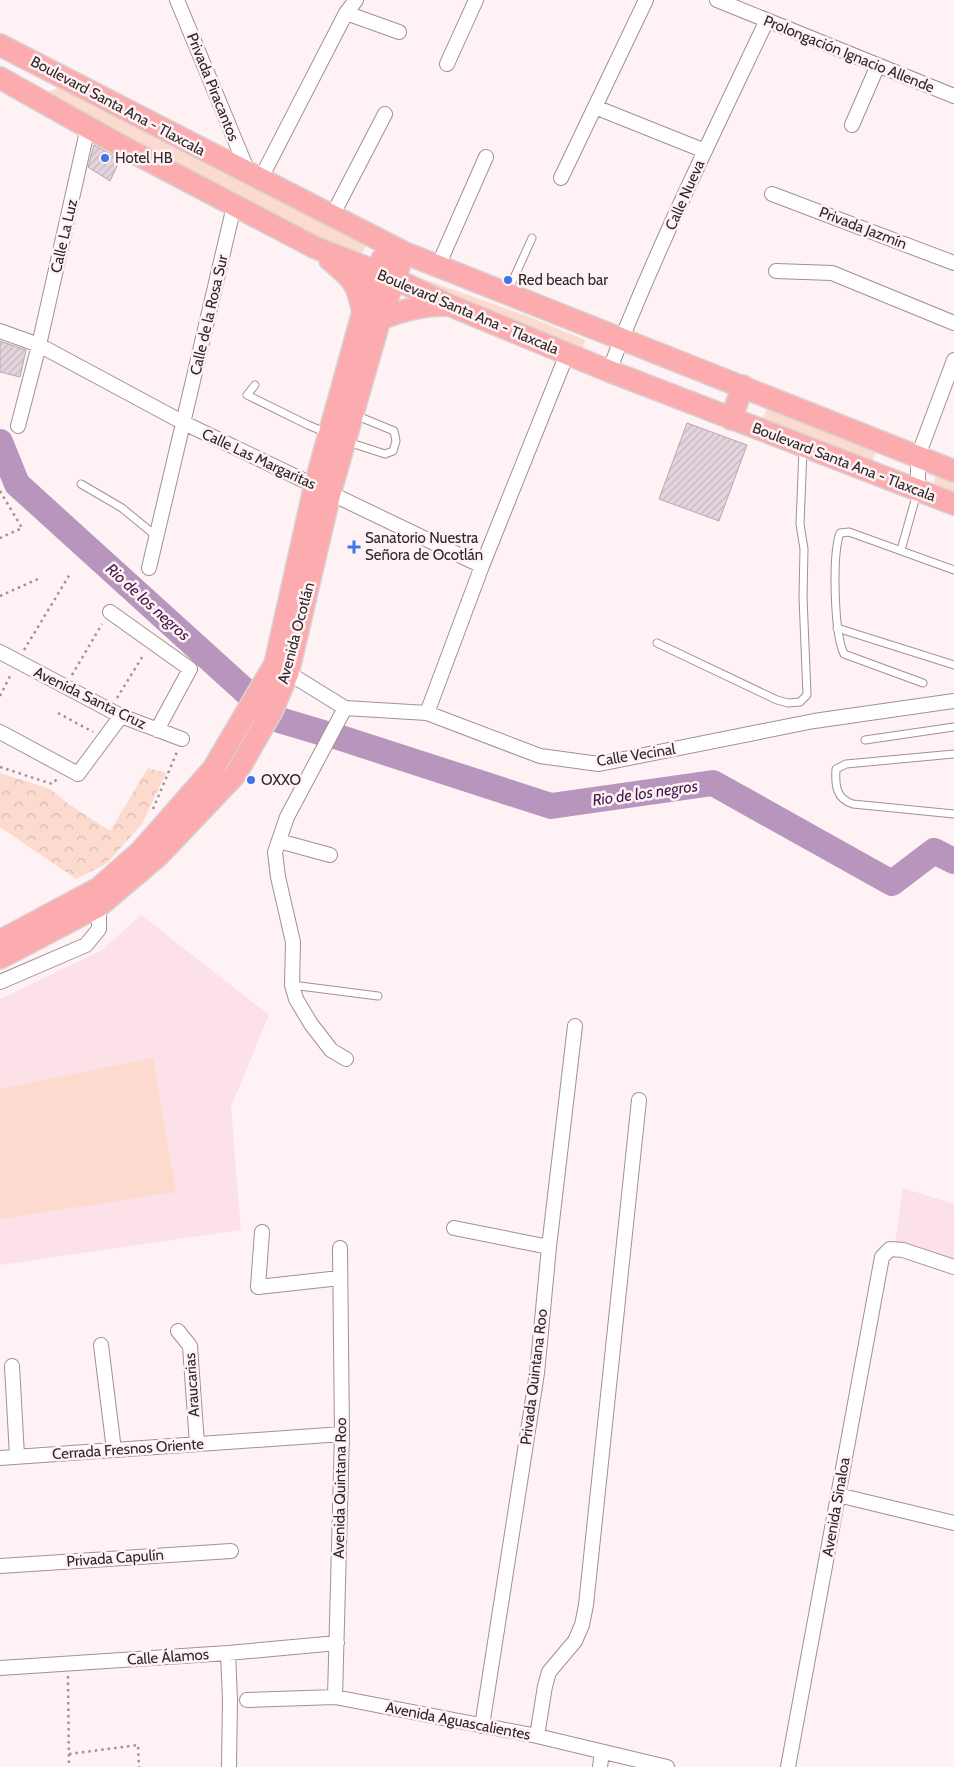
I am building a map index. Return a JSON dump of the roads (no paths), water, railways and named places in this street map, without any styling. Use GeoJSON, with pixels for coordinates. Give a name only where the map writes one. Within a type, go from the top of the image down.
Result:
{"type":"FeatureCollection","features":[{"type":"Feature","properties":{"kind":"main road","name":"Boulevard Santa Ana - Tlaxcala"},"geometry":{"type":"LineString","coordinates":[[0,45],[396,249],[954,471]]}},
{"type":"Feature","properties":{"kind":"main road"},"geometry":{"type":"LineString","coordinates":[[0,70],[28,82],[36,82],[40,81],[44,74],[42,66]]}},
{"type":"Feature","properties":{"kind":"main road","name":"Boulevard Santa Ana - Tlaxcala"},"geometry":{"type":"LineString","coordinates":[[0,78],[234,206],[314,247],[609,371],[954,504]]}},
{"type":"Feature","properties":{"kind":"main road"},"geometry":{"type":"LineString","coordinates":[[314,247],[350,278],[359,290],[372,316],[418,307],[449,305]]}},
{"type":"Feature","properties":{"kind":"main road","name":"Avenida Ocotlán"},"geometry":{"type":"LineString","coordinates":[[0,958],[99,906],[159,855],[236,774],[260,731],[268,695],[282,669],[323,489],[337,437],[372,316],[396,249]]}},
{"type":"Feature","properties":{"kind":"main road","name":"Avenida Ocotlán"},"geometry":{"type":"LineString","coordinates":[[337,437],[353,414],[372,316]]}},
{"type":"Feature","properties":{"kind":"main road"},"geometry":{"type":"LineString","coordinates":[[732,419],[743,386]]}},
{"type":"Feature","properties":{"kind":"main road","name":"Avenida Ocotlán"},"geometry":{"type":"LineString","coordinates":[[0,941],[99,888],[141,851],[213,769],[243,719],[268,695]]}},
{"type":"Feature","properties":{"kind":"street","name":"Privada Piracantos"},"geometry":{"type":"LineString","coordinates":[[177,0],[254,177]]}},
{"type":"Feature","properties":{"kind":"street"},"geometry":{"type":"LineString","coordinates":[[254,177],[346,13],[356,0]]}},
{"type":"Feature","properties":{"kind":"street"},"geometry":{"type":"LineString","coordinates":[[447,64],[476,0]]}},
{"type":"Feature","properties":{"kind":"street"},"geometry":{"type":"LineString","coordinates":[[560,178],[646,0]]}},
{"type":"Feature","properties":{"kind":"street","name":"Prolongación Ignacio Allende"},"geometry":{"type":"LineString","coordinates":[[717,0],[954,96]]}},
{"type":"Feature","properties":{"kind":"street"},"geometry":{"type":"LineString","coordinates":[[346,13],[400,32]]}},
{"type":"Feature","properties":{"kind":"street","name":"Calle Nueva"},"geometry":{"type":"LineString","coordinates":[[609,371],[704,151],[767,20]]}},
{"type":"Feature","properties":{"kind":"street"},"geometry":{"type":"LineString","coordinates":[[852,125],[878,65]]}},
{"type":"Feature","properties":{"kind":"street"},"geometry":{"type":"LineString","coordinates":[[595,107],[704,151]]}},
{"type":"Feature","properties":{"kind":"street"},"geometry":{"type":"LineString","coordinates":[[332,216],[385,114]]}},
{"type":"Feature","properties":{"kind":"street","name":"Calle La Luz"},"geometry":{"type":"LineString","coordinates":[[18,426],[39,345],[88,127]]}},
{"type":"Feature","properties":{"kind":"street"},"geometry":{"type":"LineString","coordinates":[[438,266],[486,157]]}},
{"type":"Feature","properties":{"kind":"street","name":"Privada Jazmín"},"geometry":{"type":"LineString","coordinates":[[772,194],[954,263]]}},
{"type":"Feature","properties":{"kind":"street","name":"Calle de la Rosa Sur"},"geometry":{"type":"LineString","coordinates":[[149,568],[234,206]]}},
{"type":"Feature","properties":{"kind":"street"},"geometry":{"type":"LineString","coordinates":[[776,271],[832,273],[954,323]]}},
{"type":"Feature","properties":{"kind":"street","name":"Calle Las Margaritas"},"geometry":{"type":"LineString","coordinates":[[0,331],[39,345],[184,423],[482,566]]}},
{"type":"Feature","properties":{"kind":"street"},"geometry":{"type":"LineString","coordinates":[[428,713],[482,566],[567,354]]}},
{"type":"Feature","properties":{"kind":"street"},"geometry":{"type":"LineString","coordinates":[[918,491],[918,456],[954,360]]}},
{"type":"Feature","properties":{"kind":"street"},"geometry":{"type":"LineString","coordinates":[[110,612],[190,668],[157,730]]}},
{"type":"Feature","properties":{"kind":"street","name":"Avenida Santa Cruz"},"geometry":{"type":"LineString","coordinates":[[0,652],[116,713],[182,739]]}},
{"type":"Feature","properties":{"kind":"street","name":"Calle Vecinal"},"geometry":{"type":"LineString","coordinates":[[282,669],[345,708],[428,713],[540,756],[599,764],[814,721],[954,701]]}},
{"type":"Feature","properties":{"kind":"street"},"geometry":{"type":"LineString","coordinates":[[345,708],[287,817],[275,852],[278,877],[293,942],[292,985],[296,999],[311,1024],[331,1050],[346,1059]]}},
{"type":"Feature","properties":{"kind":"street"},"geometry":{"type":"LineString","coordinates":[[0,732],[73,771],[105,738],[116,713]]}},
{"type":"Feature","properties":{"kind":"street"},"geometry":{"type":"LineString","coordinates":[[279,841],[330,855]]}},
{"type":"Feature","properties":{"kind":"street"},"geometry":{"type":"LineString","coordinates":[[0,982],[86,945],[99,929],[99,906]]}},
{"type":"Feature","properties":{"kind":"street","name":"Privada Quintana Roo"},"geometry":{"type":"LineString","coordinates":[[482,1726],[537,1373],[549,1247],[575,1026]]}},
{"type":"Feature","properties":{"kind":"street"},"geometry":{"type":"LineString","coordinates":[[537,1736],[544,1686],[549,1672],[575,1642],[582,1625],[586,1605],[639,1100]]}},
{"type":"Feature","properties":{"kind":"street"},"geometry":{"type":"LineString","coordinates":[[454,1228],[549,1247]]}},
{"type":"Feature","properties":{"kind":"street"},"geometry":{"type":"LineString","coordinates":[[262,1232],[258,1287],[340,1278]]}},
{"type":"Feature","properties":{"kind":"street","name":"Avenida Quintana Roo"},"geometry":{"type":"LineString","coordinates":[[335,1697],[342,1434],[340,1248]]}},
{"type":"Feature","properties":{"kind":"street","name":"Avenida Sinaloa"},"geometry":{"type":"LineString","coordinates":[[788,1767],[882,1257],[890,1250],[903,1250],[954,1267]]}},
{"type":"Feature","properties":{"kind":"street","name":"Araucarias"},"geometry":{"type":"LineString","coordinates":[[178,1331],[190,1346],[197,1444]]}},
{"type":"Feature","properties":{"kind":"street"},"geometry":{"type":"LineString","coordinates":[[101,1345],[114,1450]]}},
{"type":"Feature","properties":{"kind":"street"},"geometry":{"type":"LineString","coordinates":[[12,1366],[17,1456]]}},
{"type":"Feature","properties":{"kind":"street","name":"Cerrada Fresnos Oriente"},"geometry":{"type":"LineString","coordinates":[[0,1458],[342,1434]]}},
{"type":"Feature","properties":{"kind":"street"},"geometry":{"type":"LineString","coordinates":[[838,1495],[954,1524]]}},
{"type":"Feature","properties":{"kind":"street","name":"Privada Capulín"},"geometry":{"type":"LineString","coordinates":[[0,1566],[231,1551]]}},
{"type":"Feature","properties":{"kind":"street","name":"Calle Álamos"},"geometry":{"type":"LineString","coordinates":[[0,1668],[228,1653],[336,1643]]}},
{"type":"Feature","properties":{"kind":"street"},"geometry":{"type":"LineString","coordinates":[[228,1653],[230,1700],[229,1767]]}},
{"type":"Feature","properties":{"kind":"street","name":"Avenida Aguascalientes"},"geometry":{"type":"LineString","coordinates":[[247,1700],[335,1697],[537,1736],[667,1767]]}},
{"type":"Feature","properties":{"kind":"street"},"geometry":{"type":"LineString","coordinates":[[600,1767],[602,1752]]}},
{"type":"Feature","properties":{"kind":"lane"},"geometry":{"type":"LineString","coordinates":[[507,293],[532,238]]}},
{"type":"Feature","properties":{"kind":"lane"},"geometry":{"type":"LineString","coordinates":[[255,385],[247,395],[308,425],[385,454],[392,451],[396,441],[394,431],[353,414]]}},
{"type":"Feature","properties":{"kind":"lane"},"geometry":{"type":"LineString","coordinates":[[657,644],[777,700],[788,703],[800,702],[807,695],[803,597],[804,549],[800,524],[803,447]]}},
{"type":"Feature","properties":{"kind":"lane"},"geometry":{"type":"LineString","coordinates":[[80,484],[122,508],[156,537]]}},
{"type":"Feature","properties":{"kind":"lane"},"geometry":{"type":"LineString","coordinates":[[901,550],[918,491]]}},
{"type":"Feature","properties":{"kind":"lane"},"geometry":{"type":"LineString","coordinates":[[923,683],[844,654],[840,646],[837,628],[837,542],[840,533],[849,532],[954,570]]}},
{"type":"Feature","properties":{"kind":"lane"},"geometry":{"type":"LineString","coordinates":[[837,628],[954,665]]}},
{"type":"Feature","properties":{"kind":"lane"},"geometry":{"type":"LineString","coordinates":[[865,740],[954,727]]}},
{"type":"Feature","properties":{"kind":"lane"},"geometry":{"type":"LineString","coordinates":[[954,754],[846,764],[836,768],[839,795],[844,801],[853,804],[954,814]]}},
{"type":"Feature","properties":{"kind":"lane"},"geometry":{"type":"LineString","coordinates":[[292,985],[378,996]]}},
{"type":"Feature","properties":{"kind":"waterway","name":"Rio de los negros"},"geometry":{"type":"LineString","coordinates":[[0,442],[17,484],[276,719],[323,733]]}},
{"type":"Feature","properties":{"kind":"waterway","name":"Rio de los negros"},"geometry":{"type":"LineString","coordinates":[[338,737],[551,806],[713,783],[892,883],[934,851],[954,861]]}},
{"type":"Feature","properties":{"kind":"place","name":"Hotel HB"},"geometry":{"type":"Point","coordinates":[105,158]}},
{"type":"Feature","properties":{"kind":"place","name":"Red beach bar"},"geometry":{"type":"Point","coordinates":[508,280]}},
{"type":"Feature","properties":{"kind":"place","name":"Sanatorio Nuestra Señora de Ocotlán"},"geometry":{"type":"Point","coordinates":[354,547]}},
{"type":"Feature","properties":{"kind":"place","name":"OXXO"},"geometry":{"type":"Point","coordinates":[251,780]}}]}
